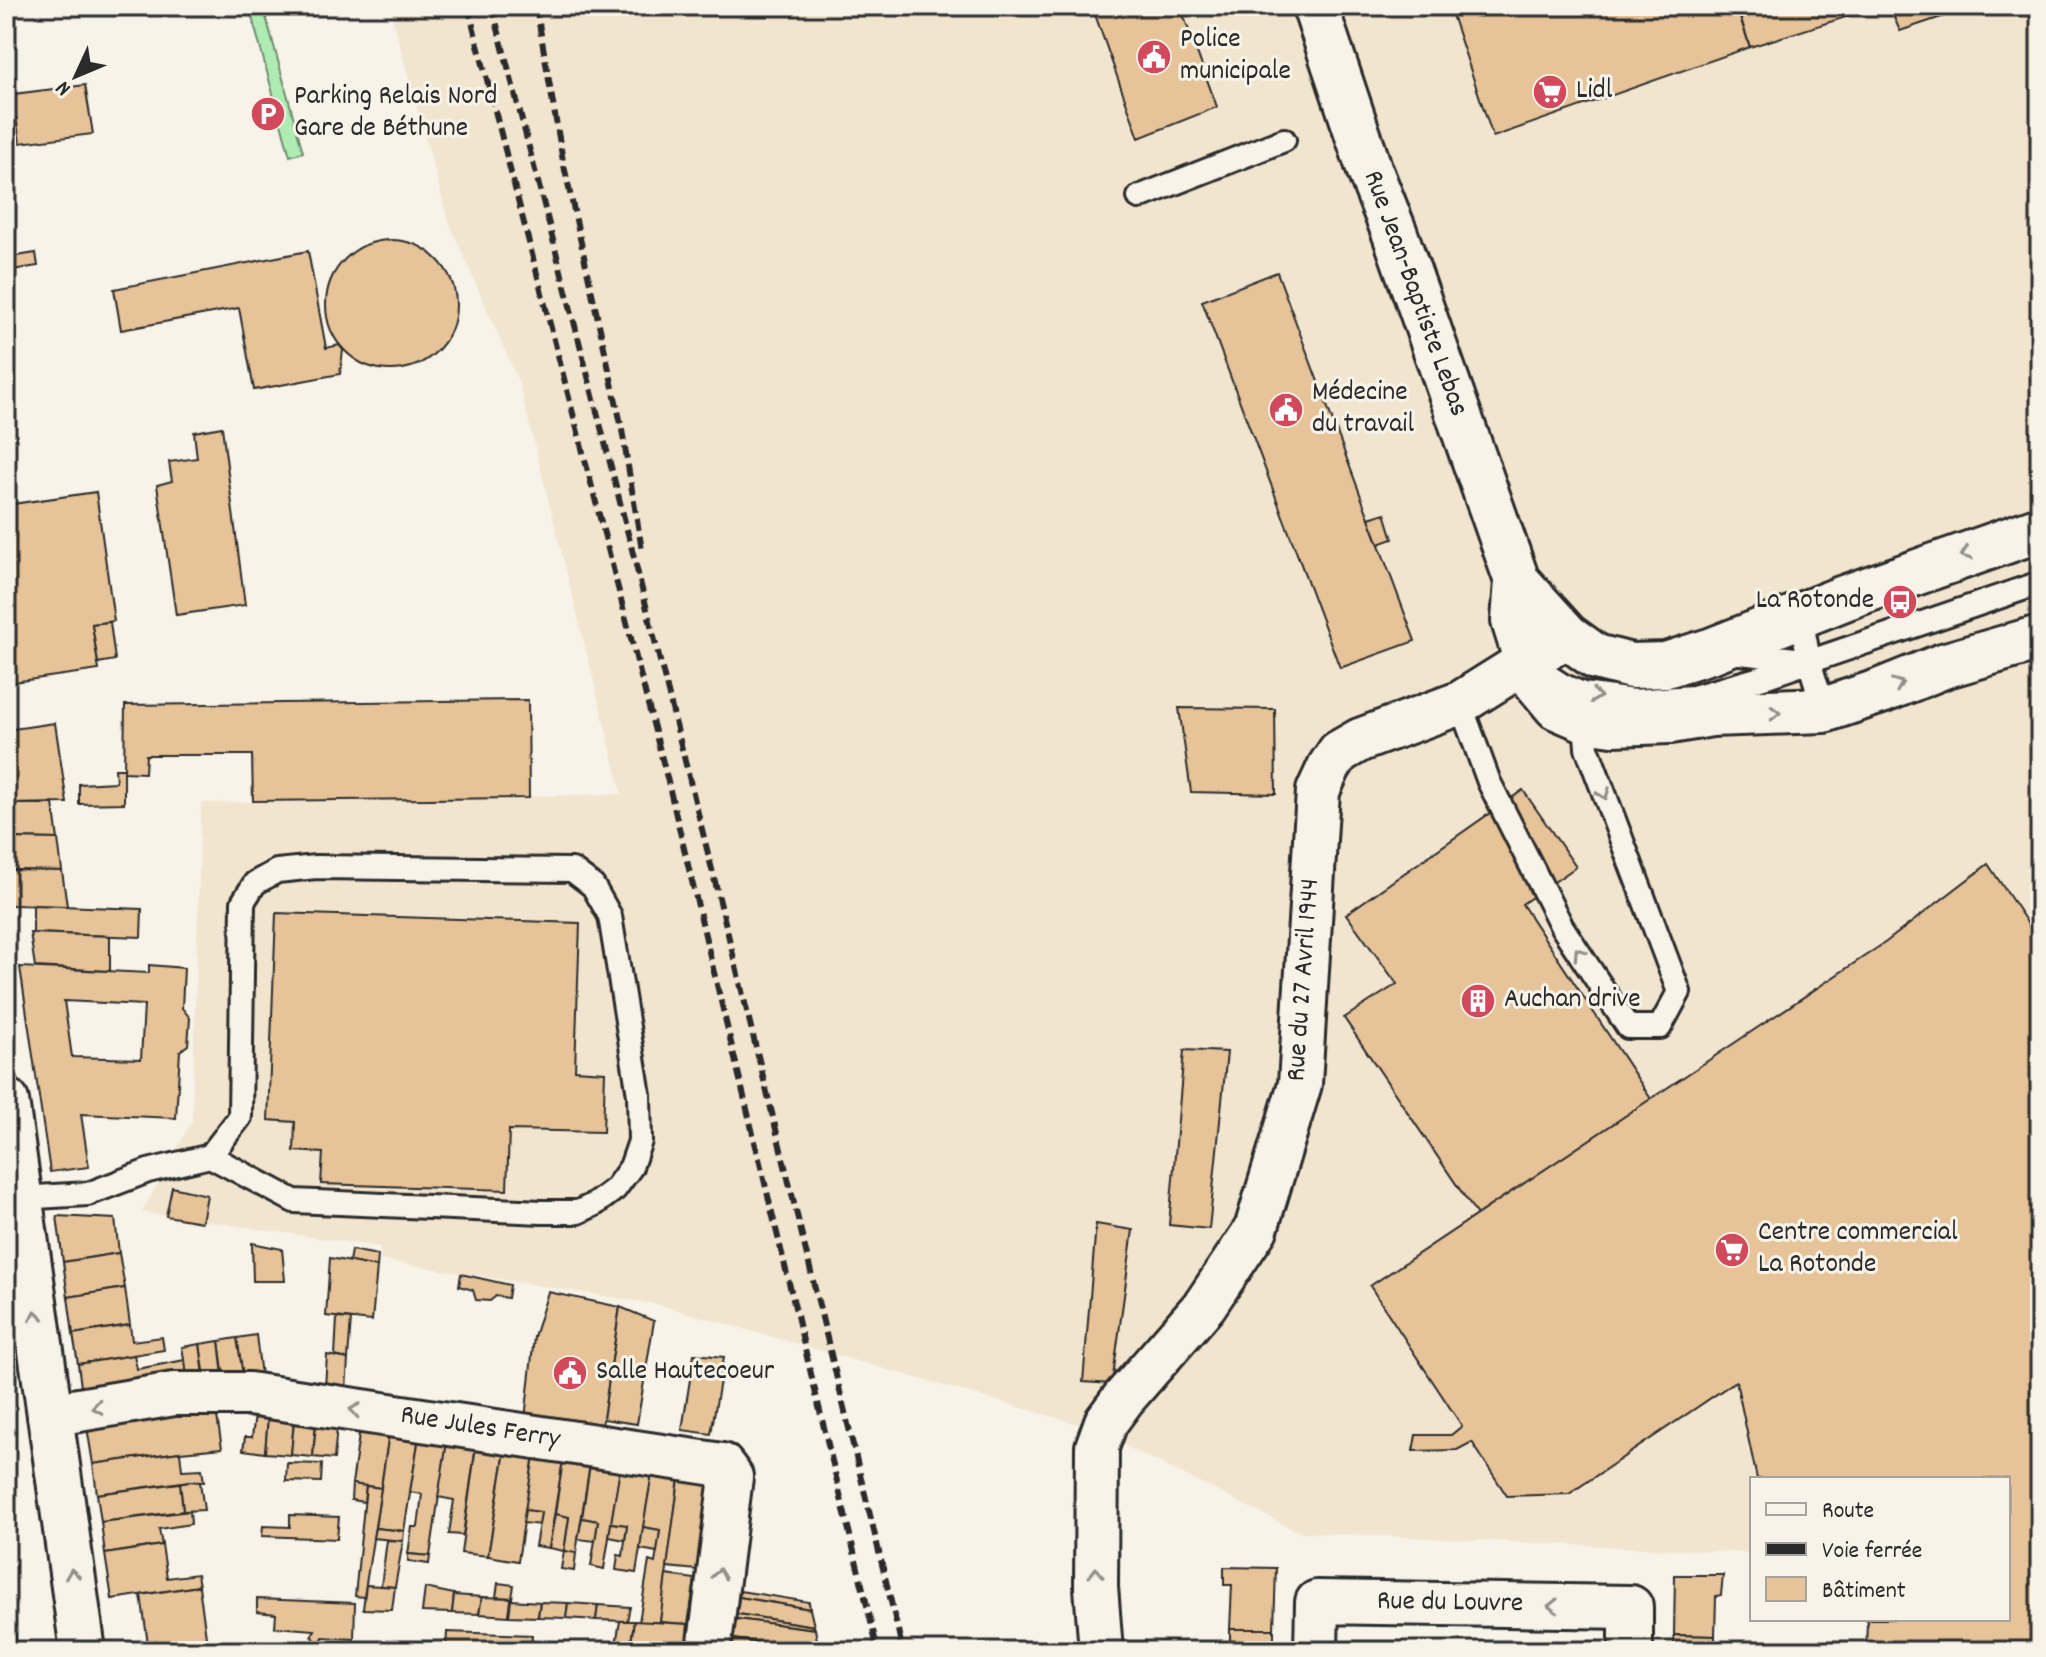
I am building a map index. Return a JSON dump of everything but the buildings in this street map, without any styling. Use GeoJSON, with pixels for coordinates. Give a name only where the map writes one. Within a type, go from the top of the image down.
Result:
{"type":"FeatureCollection","features":[{"type":"Feature","properties":{"kind":"street","name":"Rue Jean-Baptiste Lebas"},"geometry":{"type":"LineString","coordinates":[[1315,6],[1370,171],[1517,581]]}},
{"type":"Feature","properties":{"kind":"street"},"geometry":{"type":"LineString","coordinates":[[1517,581],[1567,636],[1596,657],[1631,666],[1666,665],[2040,529]]}},
{"type":"Feature","properties":{"kind":"street"},"geometry":{"type":"LineString","coordinates":[[1517,581],[1514,621],[1537,683],[1557,707],[1585,719],[1613,723],[1711,714],[1824,710],[1943,666],[2040,638]]}},
{"type":"Feature","properties":{"kind":"street","name":"Rue du 27 Avril 1944"},"geometry":{"type":"LineString","coordinates":[[1101,1651],[1096,1587],[1097,1447],[1106,1422],[1160,1354],[1205,1305],[1256,1229],[1300,1084],[1318,791],[1329,767],[1339,752],[1360,740],[1460,703],[1567,636]]}},
{"type":"Feature","properties":{"kind":"street"},"geometry":{"type":"LineString","coordinates":[[6,1101],[10,1152],[83,1651]]}},
{"type":"Feature","properties":{"kind":"street"},"geometry":{"type":"LineString","coordinates":[[6,1319],[54,1651]]}},
{"type":"Feature","properties":{"kind":"street","name":"Rue Jules Ferry"},"geometry":{"type":"LineString","coordinates":[[49,1415],[174,1394],[249,1394],[722,1465],[731,1477],[709,1651]]}},
{"type":"Feature","properties":{"kind":"street","name":"Rue du Louvre"},"geometry":{"type":"LineString","coordinates":[[1316,1651],[1317,1602],[1631,1607],[1631,1651]]}},
{"type":"Feature","properties":{"kind":"lane"},"geometry":{"type":"LineString","coordinates":[[1139,197],[1284,140]]}},
{"type":"Feature","properties":{"kind":"lane"},"geometry":{"type":"LineString","coordinates":[[1527,662],[1562,685],[1583,694],[1633,701],[1693,697],[1764,677],[2040,583]]}},
{"type":"Feature","properties":{"kind":"lane"},"geometry":{"type":"LineString","coordinates":[[1801,616],[1809,661],[1824,710]]}},
{"type":"Feature","properties":{"kind":"lane"},"geometry":{"type":"LineString","coordinates":[[1713,650],[1809,661]]}},
{"type":"Feature","properties":{"kind":"lane"},"geometry":{"type":"LineString","coordinates":[[1460,703],[1489,782],[1562,927],[1628,1027],[1660,1027],[1679,992],[1587,748],[1585,719]]}},
{"type":"Feature","properties":{"kind":"lane"},"geometry":{"type":"LineString","coordinates":[[19,1198],[88,1194],[148,1171],[210,1156],[240,1117],[243,902],[255,883],[277,871],[316,867],[572,870],[593,886],[610,916],[639,1095],[640,1141],[631,1167],[605,1197],[578,1212],[294,1201],[210,1156]]}},
{"type":"Feature","properties":{"kind":"shaded area"},"geometry":{"type":"Polygon","coordinates":[[[389,6],[2040,6],[2040,1651],[1866,1651],[1867,1621],[2010,1621],[2010,1477],[1750,1477],[1750,1553],[1299,1532],[1085,1426],[660,1305],[380,1260],[380,1247],[142,1212],[192,1121],[201,803],[622,794],[519,383],[448,220],[389,6]]]}},
{"type":"Feature","properties":{"kind":"green space"},"geometry":{"type":"Polygon","coordinates":[[[249,6],[263,6],[303,152],[290,156],[249,6]]]}},
{"type":"Feature","properties":{"kind":"railway"},"geometry":{"type":"LineString","coordinates":[[468,6],[667,778],[878,1651]]}},
{"type":"Feature","properties":{"kind":"railway"},"geometry":{"type":"LineString","coordinates":[[492,6],[650,622],[903,1651]]}},
{"type":"Feature","properties":{"kind":"railway"},"geometry":{"type":"LineString","coordinates":[[536,6],[563,161],[621,424],[642,550]]}},
{"type":"Feature","properties":{"kind":"place","name":"Police municipale"},"geometry":{"type":"Point","coordinates":[1154,57]}},
{"type":"Feature","properties":{"kind":"place","name":"Lidl"},"geometry":{"type":"Point","coordinates":[1550,92]}},
{"type":"Feature","properties":{"kind":"place","name":"Parking Relais Nord Gare de Béthune"},"geometry":{"type":"Point","coordinates":[268,114]}},
{"type":"Feature","properties":{"kind":"place","name":"Médecine du travail"},"geometry":{"type":"Point","coordinates":[1286,410]}},
{"type":"Feature","properties":{"kind":"place","name":"La Rotonde"},"geometry":{"type":"Point","coordinates":[1900,602]}},
{"type":"Feature","properties":{"kind":"place","name":"Auchan drive"},"geometry":{"type":"Point","coordinates":[1478,1001]}},
{"type":"Feature","properties":{"kind":"place","name":"Centre commercial La Rotonde"},"geometry":{"type":"Point","coordinates":[1732,1250]}},
{"type":"Feature","properties":{"kind":"place","name":"Salle Hautecoeur"},"geometry":{"type":"Point","coordinates":[570,1373]}}]}
